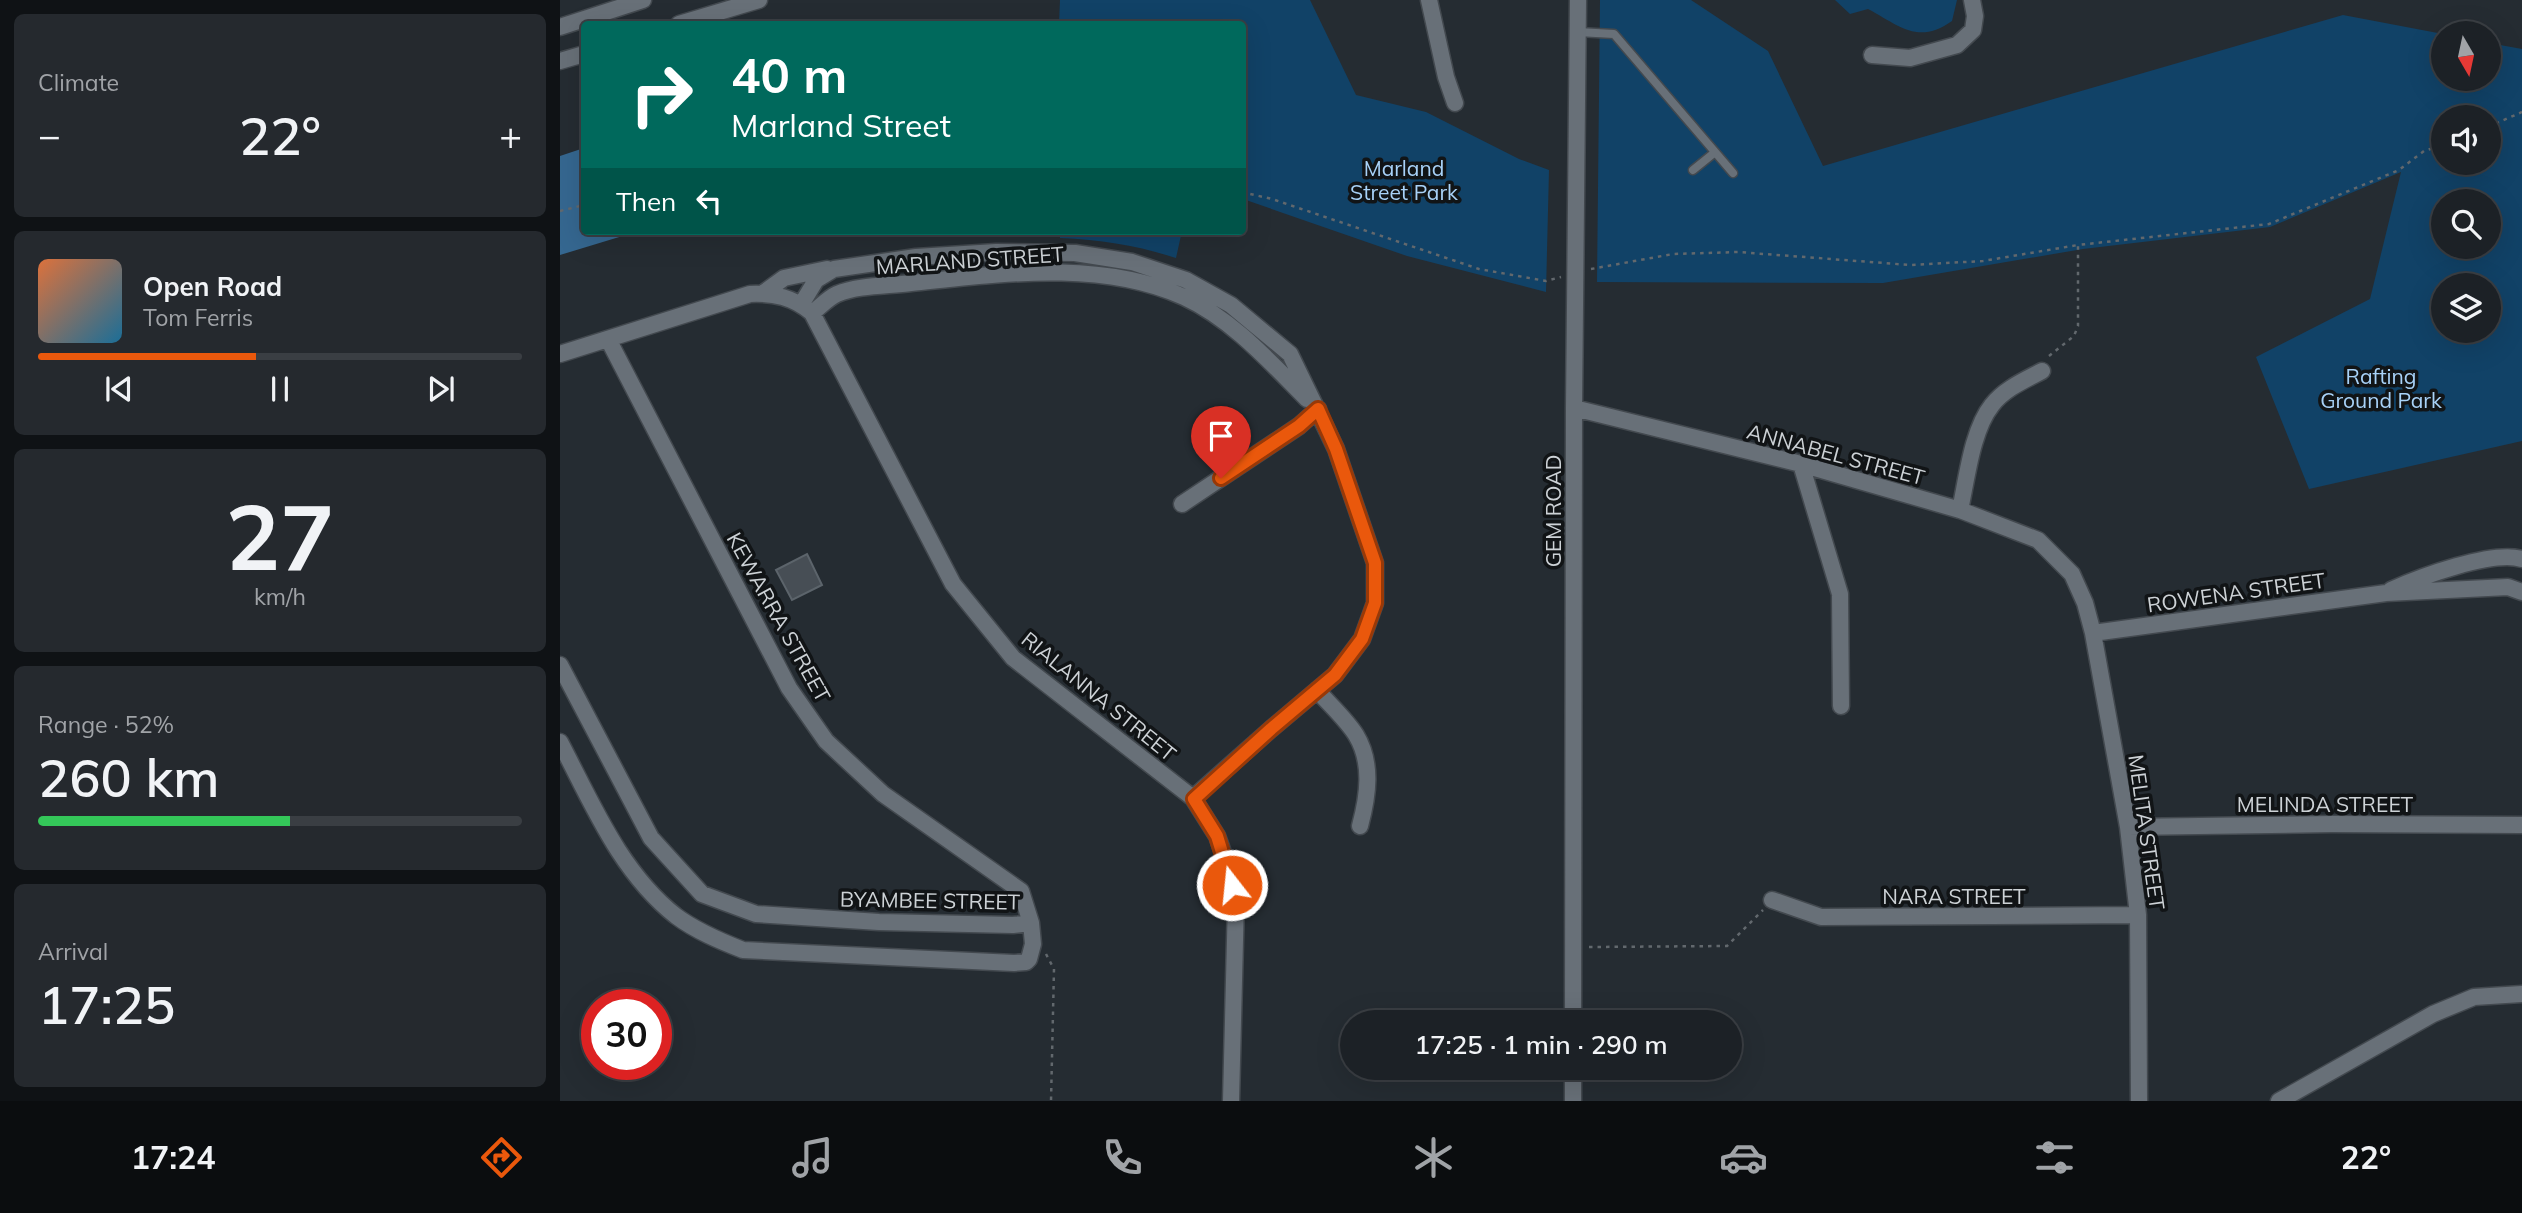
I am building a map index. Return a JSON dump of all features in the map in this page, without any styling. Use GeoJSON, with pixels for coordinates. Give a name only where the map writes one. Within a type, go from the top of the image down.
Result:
{"type":"FeatureCollection","features":[{"type":"Feature","properties":{"kind":"street"},"geometry":{"type":"LineString","coordinates":[[560,27],[643,0]]}},
{"type":"Feature","properties":{"kind":"street"},"geometry":{"type":"LineString","coordinates":[[689,21],[759,0]]}},
{"type":"Feature","properties":{"kind":"street"},"geometry":{"type":"LineString","coordinates":[[1429,0],[1446,77],[1455,103]]}},
{"type":"Feature","properties":{"kind":"street","name":"GEM ROAD"},"geometry":{"type":"LineString","coordinates":[[1573,1010],[1578,0]]}},
{"type":"Feature","properties":{"kind":"street"},"geometry":{"type":"LineString","coordinates":[[1871,55],[1910,58],[1957,45],[1973,30],[1975,16],[1972,0]]}},
{"type":"Feature","properties":{"kind":"street"},"geometry":{"type":"LineString","coordinates":[[560,61],[581,55]]}},
{"type":"Feature","properties":{"kind":"street","name":"MARLAND STREET"},"geometry":{"type":"LineString","coordinates":[[762,294],[784,278],[815,270],[916,257],[996,252],[1074,253],[1132,262],[1186,280],[1231,305],[1290,354],[1336,449],[1375,563],[1375,603],[1362,639],[1335,675],[1194,799]]}},
{"type":"Feature","properties":{"kind":"street"},"geometry":{"type":"LineString","coordinates":[[806,309],[816,280],[834,269]]}},
{"type":"Feature","properties":{"kind":"street","name":"MARLAND STREET"},"geometry":{"type":"LineString","coordinates":[[560,354],[750,295],[778,295],[806,309],[837,294],[865,288],[967,277],[1072,273],[1131,280],[1185,297],[1226,323],[1318,409]]}},
{"type":"Feature","properties":{"kind":"street","name":"RIALANNA STREET"},"geometry":{"type":"LineString","coordinates":[[806,309],[953,584],[1013,658],[1194,799],[1217,836],[1236,900],[1231,1101]]}},
{"type":"Feature","properties":{"kind":"street","name":"KEWARRA STREET"},"geometry":{"type":"LineString","coordinates":[[608,339],[789,688],[826,741],[883,793],[1021,891],[1031,923]]}},
{"type":"Feature","properties":{"kind":"street"},"geometry":{"type":"LineString","coordinates":[[1960,510],[1980,422],[1993,402],[2016,384],[2042,371]]}},
{"type":"Feature","properties":{"kind":"street","name":"ANNABEL STREET"},"geometry":{"type":"LineString","coordinates":[[1574,408],[1801,464],[1960,510],[2038,540],[2072,574]]}},
{"type":"Feature","properties":{"kind":"street"},"geometry":{"type":"LineString","coordinates":[[1182,503],[1299,426],[1318,409]]}},
{"type":"Feature","properties":{"kind":"street"},"geometry":{"type":"LineString","coordinates":[[1801,464],[1840,594],[1841,706]]}},
{"type":"Feature","properties":{"kind":"street","name":"ROWENA STREET"},"geometry":{"type":"LineString","coordinates":[[2386,593],[2421,577],[2498,557],[2522,559]]}},
{"type":"Feature","properties":{"kind":"street","name":"MELITA STREET"},"geometry":{"type":"LineString","coordinates":[[2072,574],[2085,603],[2093,633],[2128,827],[2138,915],[2139,1101]]}},
{"type":"Feature","properties":{"kind":"street","name":"ROWENA STREET"},"geometry":{"type":"LineString","coordinates":[[2093,633],[2386,593],[2508,587],[2522,592]]}},
{"type":"Feature","properties":{"kind":"street","name":"BYAMBEE STREET"},"geometry":{"type":"LineString","coordinates":[[560,665],[651,838],[702,894],[755,914],[879,922],[1013,925],[1031,923],[1033,944],[1029,959],[1026,962],[1014,963],[743,950],[723,943],[677,916],[647,890],[619,853],[560,742]]}},
{"type":"Feature","properties":{"kind":"street"},"geometry":{"type":"LineString","coordinates":[[1317,690],[1357,736],[1364,757],[1368,778],[1367,800],[1360,826]]}},
{"type":"Feature","properties":{"kind":"street","name":"MELINDA STREET"},"geometry":{"type":"LineString","coordinates":[[2128,827],[2522,825]]}},
{"type":"Feature","properties":{"kind":"street","name":"NARA STREET"},"geometry":{"type":"LineString","coordinates":[[1772,900],[1821,917],[2138,915]]}},
{"type":"Feature","properties":{"kind":"street"},"geometry":{"type":"LineString","coordinates":[[2279,1101],[2433,1014],[2474,997],[2522,995]]}},
{"type":"Feature","properties":{"kind":"street"},"geometry":{"type":"LineString","coordinates":[[1573,1080],[1573,1101]]}},
{"type":"Feature","properties":{"kind":"lane"},"geometry":{"type":"LineString","coordinates":[[1578,32],[1614,34],[1733,173]]}},
{"type":"Feature","properties":{"kind":"lane"},"geometry":{"type":"LineString","coordinates":[[1693,170],[1714,153]]}},
{"type":"Feature","properties":{"kind":"path"},"geometry":{"type":"LineString","coordinates":[[2501,121],[2522,112]]}},
{"type":"Feature","properties":{"kind":"path"},"geometry":{"type":"LineString","coordinates":[[1246,193],[1272,199],[1479,269],[1546,281],[1673,254],[1738,252],[1910,265],[1983,261],[2078,245],[2269,224],[2399,170],[2431,149]]}},
{"type":"Feature","properties":{"kind":"path"},"geometry":{"type":"LineString","coordinates":[[560,211],[581,206]]}},
{"type":"Feature","properties":{"kind":"path"},"geometry":{"type":"LineString","coordinates":[[2042,371],[2051,352],[2074,336],[2078,326],[2078,245]]}},
{"type":"Feature","properties":{"kind":"path"},"geometry":{"type":"LineString","coordinates":[[1573,947],[1727,946],[1772,900]]}},
{"type":"Feature","properties":{"kind":"path"},"geometry":{"type":"LineString","coordinates":[[1031,923],[1054,969],[1051,1101]]}},
{"type":"Feature","properties":{"kind":"green space","name":"Marland Street Park"},"geometry":{"type":"Polygon","coordinates":[[[1060,0],[1310,0],[1356,95],[1426,112],[1519,159],[1549,170],[1546,292],[1407,256],[1246,200],[1246,21],[1059,21],[1060,0]]]}},
{"type":"Feature","properties":{"kind":"green space","name":"Rafting Ground Park"},"geometry":{"type":"Polygon","coordinates":[[[1600,0],[1691,0],[1768,51],[1823,166],[2343,15],[2431,32],[2431,91],[2501,91],[2501,45],[2522,49],[2522,441],[2309,489],[2256,357],[2370,299],[2401,172],[2270,227],[2083,249],[1883,283],[1597,282],[1600,0]]]}},
{"type":"Feature","properties":{"kind":"green space"},"geometry":{"type":"Polygon","coordinates":[[[1835,0],[1957,0],[1952,21],[1929,32],[1919,32],[1900,27],[1868,9],[1850,14],[1835,0]]]}},
{"type":"Feature","properties":{"kind":"green space"},"geometry":{"type":"Polygon","coordinates":[[[1060,235],[1181,235],[1176,258],[1119,244],[1060,238],[1060,235]]]}},
{"type":"Feature","properties":{"kind":"shaded area"},"geometry":{"type":"Polygon","coordinates":[[[581,149],[581,235],[626,235],[560,255],[560,156],[581,149]]]}},
{"type":"Feature","properties":{"kind":"building"},"geometry":{"type":"Polygon","coordinates":[[[807,554],[822,585],[792,600],[776,570],[807,554]]]}},
{"type":"Feature","properties":{"kind":"route"},"geometry":{"type":"LineString","coordinates":[[1221,478],[1299,426],[1318,409],[1336,449],[1375,563],[1375,603],[1362,639],[1335,675],[1194,799],[1217,836],[1232,885]]}}]}
